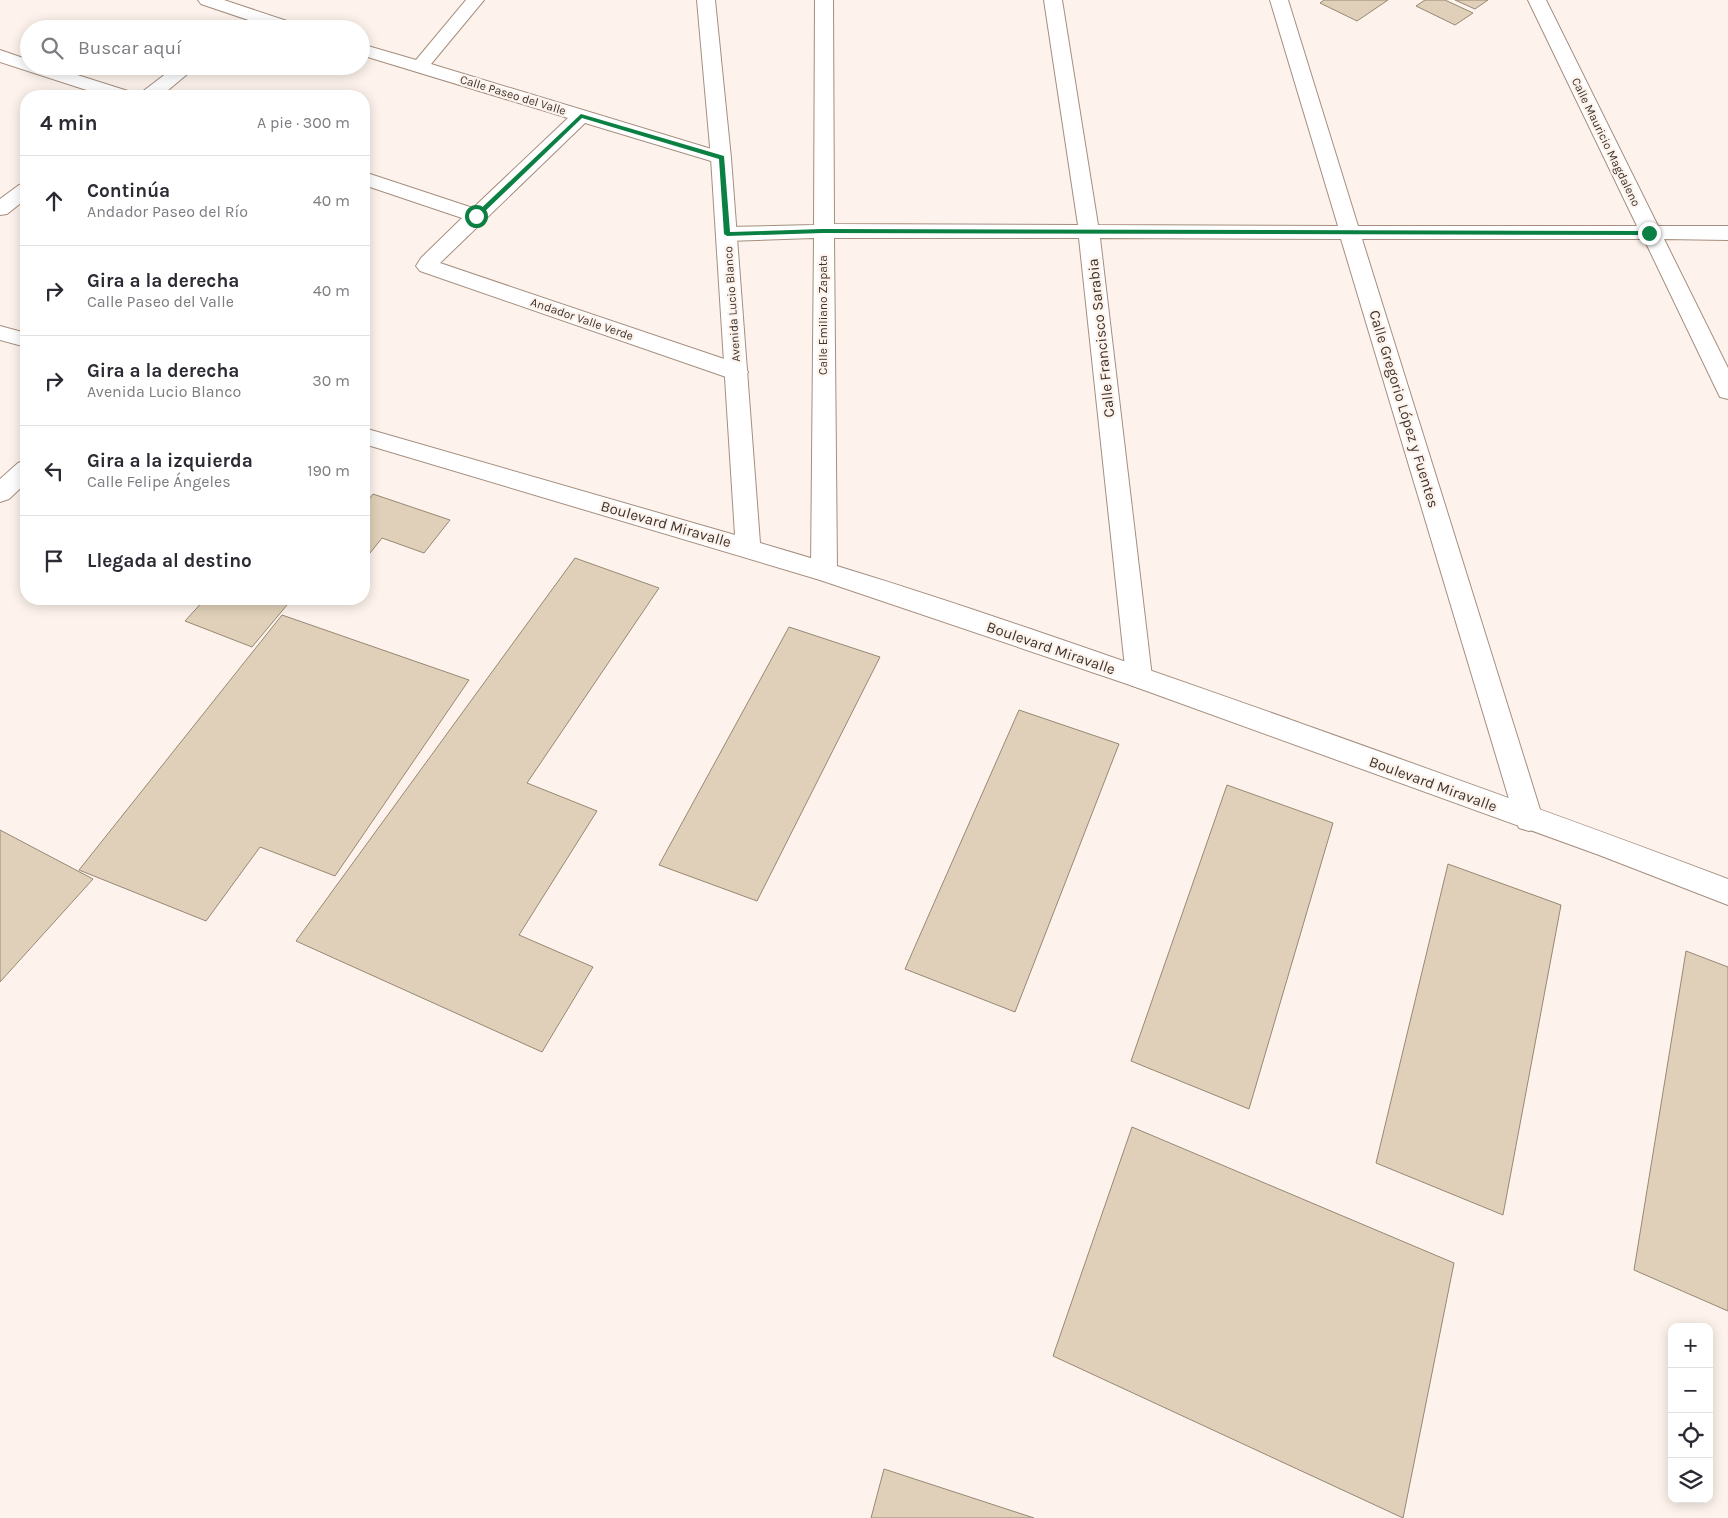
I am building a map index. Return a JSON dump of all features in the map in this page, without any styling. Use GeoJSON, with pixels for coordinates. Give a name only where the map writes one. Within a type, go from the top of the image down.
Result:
{"type":"FeatureCollection","features":[{"type":"Feature","properties":{"kind":"street"},"geometry":{"type":"LineString","coordinates":[[207,0],[265,20]]}},
{"type":"Feature","properties":{"kind":"street"},"geometry":{"type":"LineString","coordinates":[[420,66],[475,0]]}},
{"type":"Feature","properties":{"kind":"street","name":"Avenida Lucio Blanco"},"geometry":{"type":"LineString","coordinates":[[706,0],[722,158],[748,548]]}},
{"type":"Feature","properties":{"kind":"street","name":"Calle Emiliano Zapata"},"geometry":{"type":"LineString","coordinates":[[824,0],[822,231],[824,571]]}},
{"type":"Feature","properties":{"kind":"street","name":"Calle Francisco Sarabia"},"geometry":{"type":"LineString","coordinates":[[1053,0],[1089,232],[1139,677]]}},
{"type":"Feature","properties":{"kind":"street","name":"Calle Gregorio López y Fuentes"},"geometry":{"type":"LineString","coordinates":[[1279,0],[1529,819]]}},
{"type":"Feature","properties":{"kind":"street","name":"Calle Mauricio Magdaleno"},"geometry":{"type":"LineString","coordinates":[[1537,0],[1649,233],[1728,391]]}},
{"type":"Feature","properties":{"kind":"street"},"geometry":{"type":"LineString","coordinates":[[248,20],[253,16]]}},
{"type":"Feature","properties":{"kind":"street","name":"Calle Paseo del Valle"},"geometry":{"type":"LineString","coordinates":[[370,52],[722,158]]}},
{"type":"Feature","properties":{"kind":"street"},"geometry":{"type":"LineString","coordinates":[[0,56],[20,63]]}},
{"type":"Feature","properties":{"kind":"street"},"geometry":{"type":"LineString","coordinates":[[0,74],[20,67]]}},
{"type":"Feature","properties":{"kind":"street"},"geometry":{"type":"LineString","coordinates":[[57,75],[105,90]]}},
{"type":"Feature","properties":{"kind":"street"},"geometry":{"type":"LineString","coordinates":[[157,90],[176,75]]}},
{"type":"Feature","properties":{"kind":"street"},"geometry":{"type":"LineString","coordinates":[[370,180],[476,216],[581,116]]}},
{"type":"Feature","properties":{"kind":"street"},"geometry":{"type":"LineString","coordinates":[[0,209],[20,194]]}},
{"type":"Feature","properties":{"kind":"street","name":"Andador Valle Verde"},"geometry":{"type":"LineString","coordinates":[[476,216],[428,263],[428,266],[737,372]]}},
{"type":"Feature","properties":{"kind":"street"},"geometry":{"type":"LineString","coordinates":[[727,234],[822,231],[1728,233]]}},
{"type":"Feature","properties":{"kind":"street"},"geometry":{"type":"LineString","coordinates":[[0,332],[20,338]]}},
{"type":"Feature","properties":{"kind":"street","name":"Boulevard Miravalle"},"geometry":{"type":"LineString","coordinates":[[370,438],[824,571],[1139,677],[1608,846],[1728,892]]}},
{"type":"Feature","properties":{"kind":"street"},"geometry":{"type":"LineString","coordinates":[[0,493],[20,475]]}},
{"type":"Feature","properties":{"kind":"building"},"geometry":{"type":"Polygon","coordinates":[[[1324,0],[1388,0],[1357,21],[1320,3],[1324,0]]]}},
{"type":"Feature","properties":{"kind":"building"},"geometry":{"type":"Polygon","coordinates":[[[1425,0],[1445,0],[1473,13],[1455,25],[1416,6],[1425,0]]]}},
{"type":"Feature","properties":{"kind":"building"},"geometry":{"type":"Polygon","coordinates":[[[1455,0],[1488,0],[1475,9],[1455,0]]]}},
{"type":"Feature","properties":{"kind":"building"},"geometry":{"type":"Polygon","coordinates":[[[373,494],[450,520],[424,553],[382,538],[370,553],[370,498],[373,494]]]}},
{"type":"Feature","properties":{"kind":"building"},"geometry":{"type":"Polygon","coordinates":[[[575,558],[659,588],[527,783],[597,811],[519,935],[593,967],[542,1052],[296,941],[575,558]]]}},
{"type":"Feature","properties":{"kind":"building"},"geometry":{"type":"Polygon","coordinates":[[[200,605],[287,605],[252,647],[185,621],[200,605]]]}},
{"type":"Feature","properties":{"kind":"building"},"geometry":{"type":"Polygon","coordinates":[[[282,615],[469,680],[335,876],[260,847],[206,921],[79,870],[282,615]]]}},
{"type":"Feature","properties":{"kind":"building"},"geometry":{"type":"Polygon","coordinates":[[[789,627],[880,657],[757,901],[659,865],[789,627]]]}},
{"type":"Feature","properties":{"kind":"building"},"geometry":{"type":"Polygon","coordinates":[[[1019,710],[1119,744],[1015,1012],[905,969],[1019,710]]]}},
{"type":"Feature","properties":{"kind":"building"},"geometry":{"type":"Polygon","coordinates":[[[1227,785],[1333,823],[1249,1109],[1131,1061],[1227,785]]]}},
{"type":"Feature","properties":{"kind":"building"},"geometry":{"type":"Polygon","coordinates":[[[0,830],[93,879],[0,982],[0,830]]]}},
{"type":"Feature","properties":{"kind":"building"},"geometry":{"type":"Polygon","coordinates":[[[1448,864],[1561,905],[1503,1215],[1376,1163],[1448,864]]]}},
{"type":"Feature","properties":{"kind":"building"},"geometry":{"type":"Polygon","coordinates":[[[1686,951],[1728,967],[1728,1311],[1634,1270],[1686,951]]]}},
{"type":"Feature","properties":{"kind":"building"},"geometry":{"type":"Polygon","coordinates":[[[1132,1127],[1454,1263],[1403,1518],[1053,1356],[1132,1127]]]}},
{"type":"Feature","properties":{"kind":"building"},"geometry":{"type":"Polygon","coordinates":[[[884,1469],[1034,1518],[871,1518],[884,1469]]]}},
{"type":"Feature","properties":{"kind":"route"},"geometry":{"type":"LineString","coordinates":[[476,216],[581,116],[722,158],[727,234],[822,231],[1649,233]]}}]}
